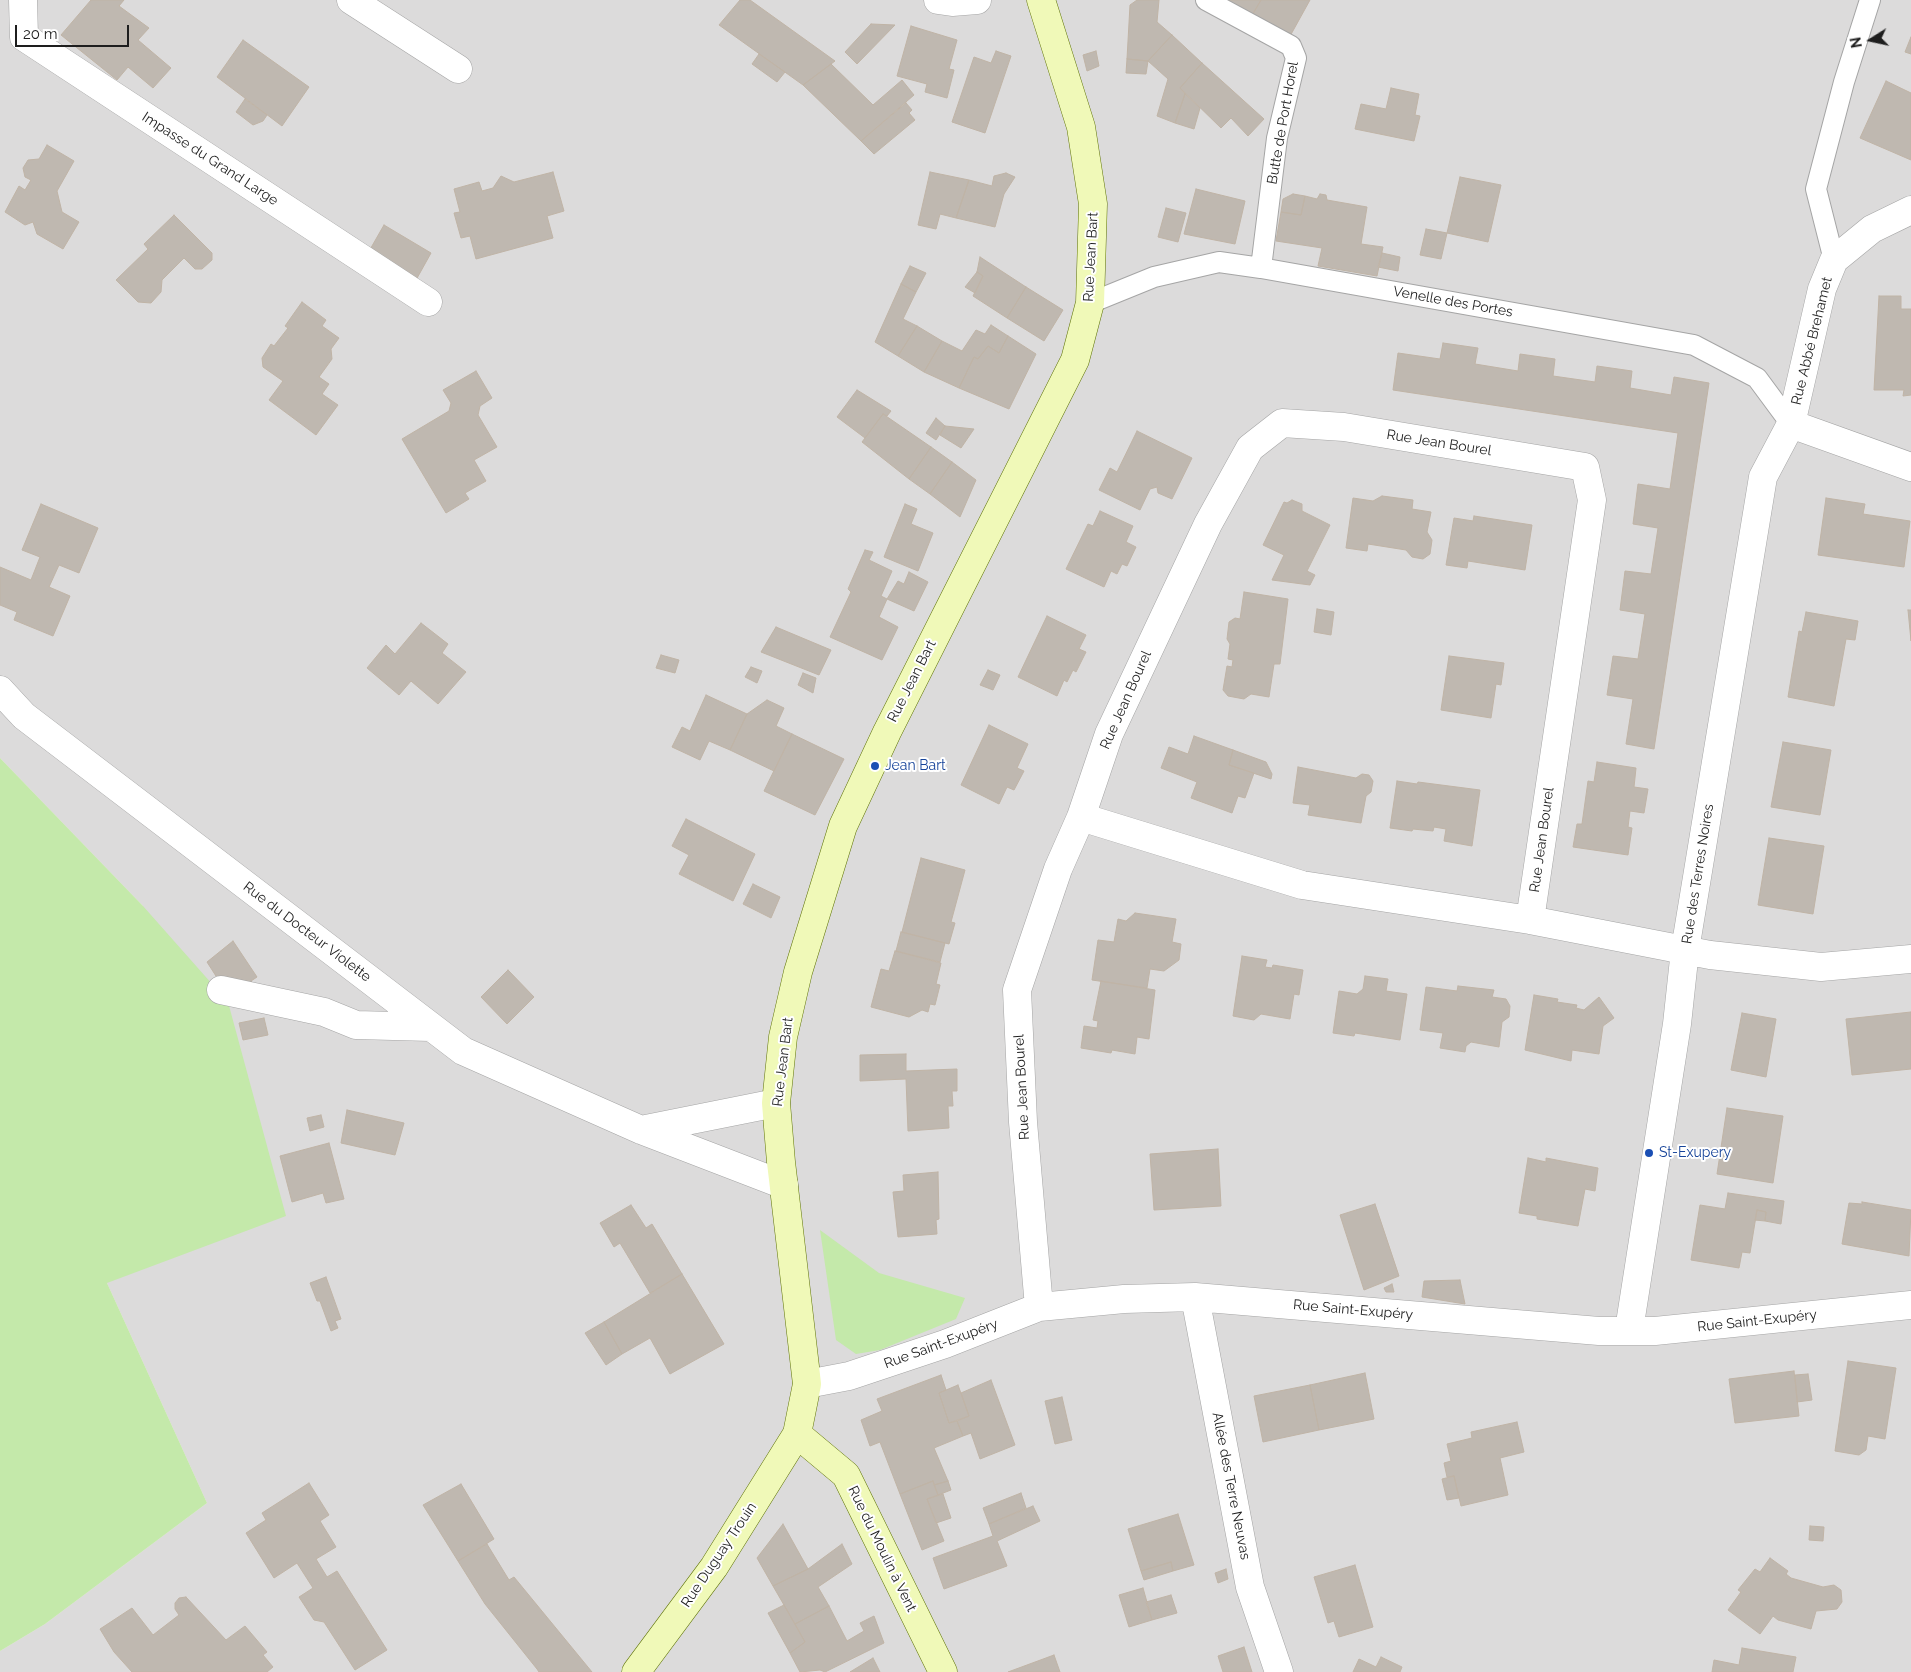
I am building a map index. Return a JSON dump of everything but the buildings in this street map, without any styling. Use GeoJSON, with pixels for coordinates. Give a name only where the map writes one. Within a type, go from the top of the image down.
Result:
{"type":"FeatureCollection","features":[{"type":"Feature","properties":{"kind":"street","name":"Impasse du Grand Large"},"geometry":{"type":"LineString","coordinates":[[23,0],[24,38],[428,302]]}},
{"type":"Feature","properties":{"kind":"street"},"geometry":{"type":"LineString","coordinates":[[351,0],[458,69]]}},
{"type":"Feature","properties":{"kind":"street"},"geometry":{"type":"LineString","coordinates":[[938,0],[977,0]]}},
{"type":"Feature","properties":{"kind":"street","name":"Rue Jean Bart"},"geometry":{"type":"LineString","coordinates":[[807,1384],[776,1103],[783,1038],[798,972],[843,826],[887,732],[1075,360],[1090,303],[1094,204],[1081,127],[1041,0]]}},
{"type":"Feature","properties":{"kind":"street","name":"Rue Abbé Brehamet"},"geometry":{"type":"LineString","coordinates":[[1790,424],[1822,289],[1834,260],[1872,229],[1911,210]]}},
{"type":"Feature","properties":{"kind":"street","name":"Rue Jean Bourel"},"geometry":{"type":"LineString","coordinates":[[1039,1307],[1022,1122],[1017,990],[1058,869],[1081,817],[1109,734],[1208,524],[1250,448],[1282,423],[1344,428],[1585,467],[1592,500],[1530,920]]}},
{"type":"Feature","properties":{"kind":"street"},"geometry":{"type":"LineString","coordinates":[[1790,424],[1911,467]]}},
{"type":"Feature","properties":{"kind":"street","name":"Rue des Terres Noires"},"geometry":{"type":"LineString","coordinates":[[1629,1330],[1677,1024],[1685,950],[1762,477],[1790,424]]}},
{"type":"Feature","properties":{"kind":"street","name":"Rue du Docteur Violette"},"geometry":{"type":"LineString","coordinates":[[0,690],[24,716],[464,1051],[641,1130],[784,1185]]}},
{"type":"Feature","properties":{"kind":"street"},"geometry":{"type":"LineString","coordinates":[[1081,817],[1302,885],[1530,920],[1685,950],[1821,967],[1911,959]]}},
{"type":"Feature","properties":{"kind":"street"},"geometry":{"type":"LineString","coordinates":[[222,990],[324,1012],[356,1025],[431,1027]]}},
{"type":"Feature","properties":{"kind":"street"},"geometry":{"type":"LineString","coordinates":[[641,1130],[776,1103]]}},
{"type":"Feature","properties":{"kind":"street","name":"Rue Saint-Exupéry"},"geometry":{"type":"LineString","coordinates":[[807,1384],[858,1373],[945,1344],[1039,1307],[1124,1299],[1195,1297],[1589,1330],[1655,1331],[1911,1305]]}},
{"type":"Feature","properties":{"kind":"street","name":"Allée des Terre Neuvas"},"geometry":{"type":"LineString","coordinates":[[1195,1297],[1250,1587],[1279,1672]]}},
{"type":"Feature","properties":{"kind":"street"},"geometry":{"type":"LineString","coordinates":[[797,1434],[807,1384]]}},
{"type":"Feature","properties":{"kind":"street","name":"Rue Duguay Trouin"},"geometry":{"type":"LineString","coordinates":[[636,1672],[714,1566],[797,1434]]}},
{"type":"Feature","properties":{"kind":"street","name":"Rue du Moulin à Vent"},"geometry":{"type":"LineString","coordinates":[[797,1434],[846,1475],[943,1672]]}},
{"type":"Feature","properties":{"kind":"lane","name":"Butte de Port Horel"},"geometry":{"type":"LineString","coordinates":[[1206,0],[1291,46],[1296,58],[1277,138],[1261,268]]}},
{"type":"Feature","properties":{"kind":"lane"},"geometry":{"type":"LineString","coordinates":[[1834,260],[1816,189],[1844,82],[1870,0]]}},
{"type":"Feature","properties":{"kind":"lane","name":"Venelle des Portes"},"geometry":{"type":"LineString","coordinates":[[1090,303],[1154,276],[1219,262],[1261,268],[1694,345],[1757,378],[1790,424]]}},
{"type":"Feature","properties":{"kind":"shaded area"},"geometry":{"type":"Polygon","coordinates":[[[0,0],[1911,0],[1911,1672],[0,1672],[0,1651],[45,1624],[207,1503],[107,1283],[143,906],[0,758],[0,0]]]}},
{"type":"Feature","properties":{"kind":"green space"},"geometry":{"type":"Polygon","coordinates":[[[0,758],[143,906],[228,1002],[286,1216],[107,1283],[207,1503],[45,1624],[0,1651],[0,758]]]}},
{"type":"Feature","properties":{"kind":"green space"},"geometry":{"type":"Polygon","coordinates":[[[820,1230],[879,1273],[965,1298],[956,1319],[880,1350],[856,1354],[836,1340],[820,1230]]]}},
{"type":"Feature","properties":{"kind":"place","name":"Jean Bart"},"geometry":{"type":"Point","coordinates":[875,766]}},
{"type":"Feature","properties":{"kind":"place","name":"St-Exupery"},"geometry":{"type":"Point","coordinates":[1649,1153]}}]}
